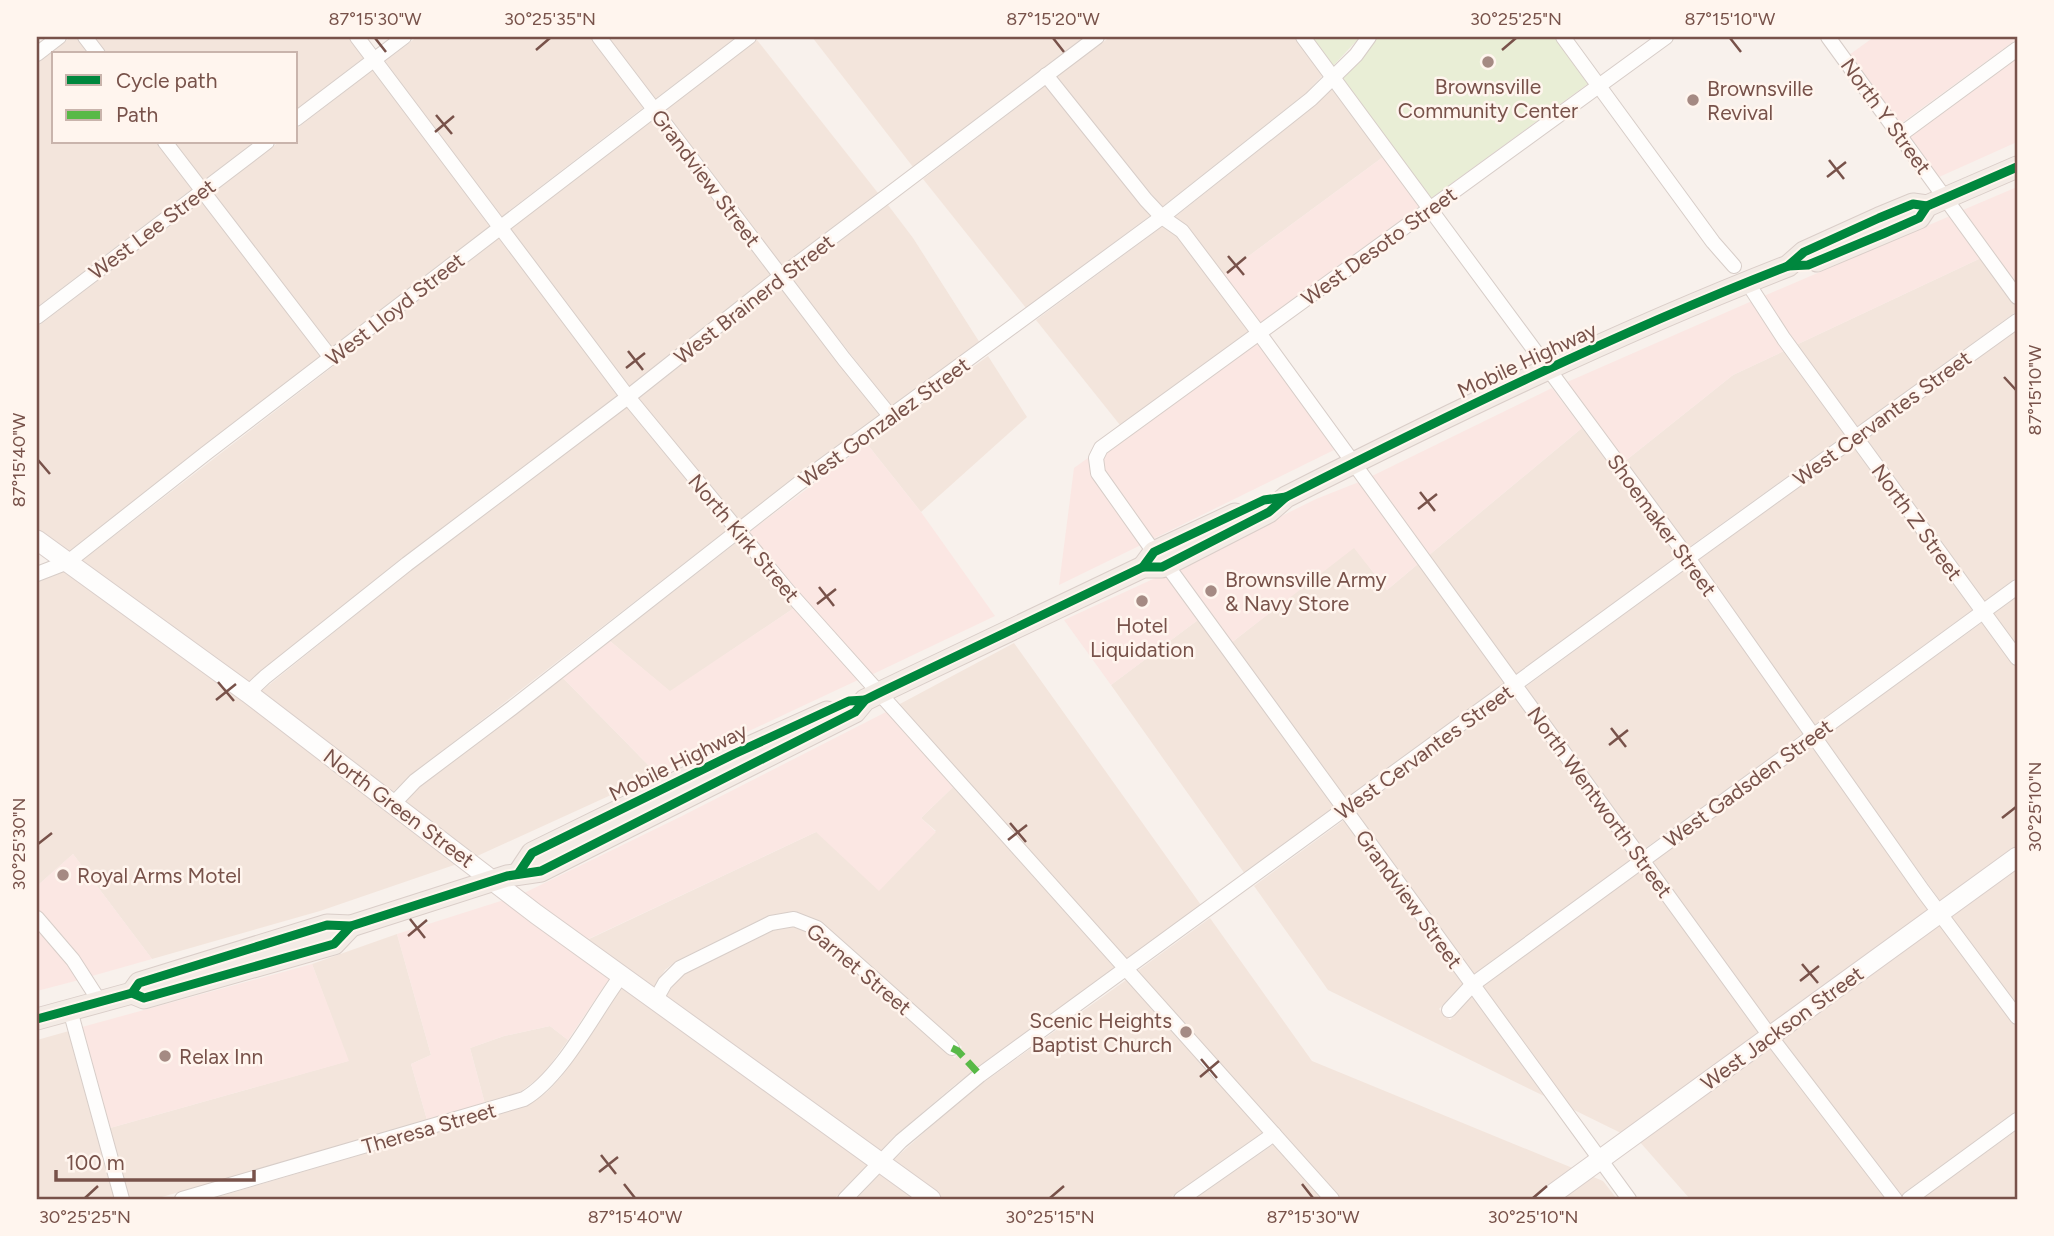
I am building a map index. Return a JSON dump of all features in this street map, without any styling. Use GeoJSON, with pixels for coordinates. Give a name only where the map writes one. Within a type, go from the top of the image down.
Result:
{"type":"FeatureCollection","features":[{"type":"Feature","properties":{"kind":"main road","name":"Mobile Highway"},"geometry":{"type":"LineString","coordinates":[[37,1019],[132,993],[139,983],[327,925],[351,926],[518,874],[531,853],[543,847],[849,701],[872,697],[1154,561],[1264,500],[1286,497],[1740,274],[1788,265],[1804,252],[1879,218],[1913,204],[1936,202],[2017,167]]}},
{"type":"Feature","properties":{"kind":"street"},"geometry":{"type":"LineString","coordinates":[[37,54],[58,37]]}},
{"type":"Feature","properties":{"kind":"street"},"geometry":{"type":"LineString","coordinates":[[85,37],[96,52]]}},
{"type":"Feature","properties":{"kind":"street","name":"North Kirk Street"},"geometry":{"type":"LineString","coordinates":[[357,37],[628,397],[872,697],[1126,970],[1332,1199]]}},
{"type":"Feature","properties":{"kind":"street"},"geometry":{"type":"LineString","coordinates":[[298,118],[404,37]]}},
{"type":"Feature","properties":{"kind":"street","name":"Grandview Street"},"geometry":{"type":"LineString","coordinates":[[599,37],[891,417]]}},
{"type":"Feature","properties":{"kind":"street","name":"West Lloyd Street"},"geometry":{"type":"LineString","coordinates":[[37,574],[68,562],[749,37]]}},
{"type":"Feature","properties":{"kind":"street","name":"West Brainerd Street"},"geometry":{"type":"LineString","coordinates":[[248,694],[265,677],[407,564],[1097,37]]}},
{"type":"Feature","properties":{"kind":"street","name":"Shoemaker Street"},"geometry":{"type":"LineString","coordinates":[[1303,37],[1688,558],[1812,736],[2017,1017]]}},
{"type":"Feature","properties":{"kind":"street","name":"West Gonzalez Street"},"geometry":{"type":"LineString","coordinates":[[394,803],[415,781],[798,484],[1163,217],[1311,99],[1356,55],[1369,37]]}},
{"type":"Feature","properties":{"kind":"street","name":"North Z Street"},"geometry":{"type":"LineString","coordinates":[[1563,37],[1713,242],[1740,274],[1855,438],[2017,658]]}},
{"type":"Feature","properties":{"kind":"street","name":"West Desoto Street"},"geometry":{"type":"LineString","coordinates":[[1096,458],[1101,448],[1666,37]]}},
{"type":"Feature","properties":{"kind":"street","name":"North Y Street"},"geometry":{"type":"LineString","coordinates":[[1828,37],[1900,135],[1936,202],[2017,297]]}},
{"type":"Feature","properties":{"kind":"street"},"geometry":{"type":"LineString","coordinates":[[1900,135],[2017,49]]}},
{"type":"Feature","properties":{"kind":"street","name":"North Wentworth Street"},"geometry":{"type":"LineString","coordinates":[[1046,75],[1163,217],[1182,231],[1770,1036],[1895,1199]]}},
{"type":"Feature","properties":{"kind":"street"},"geometry":{"type":"LineString","coordinates":[[167,144],[331,358]]}},
{"type":"Feature","properties":{"kind":"street","name":"West Lee Street"},"geometry":{"type":"LineString","coordinates":[[37,317],[264,144]]}},
{"type":"Feature","properties":{"kind":"street","name":"West Cervantes Street"},"geometry":{"type":"LineString","coordinates":[[845,1199],[901,1141],[961,1089],[2017,321]]}},
{"type":"Feature","properties":{"kind":"street","name":"Grandview Street"},"geometry":{"type":"LineString","coordinates":[[1096,458],[1098,473],[1154,561],[1344,810],[1629,1199]]}},
{"type":"Feature","properties":{"kind":"street","name":"North Green Street"},"geometry":{"type":"LineString","coordinates":[[37,540],[248,694],[621,975],[931,1199]]}},
{"type":"Feature","properties":{"kind":"street","name":"West Gadsden Street"},"geometry":{"type":"LineString","coordinates":[[1449,1010],[1472,985],[2017,587]]}},
{"type":"Feature","properties":{"kind":"street","name":"West Jackson Street"},"geometry":{"type":"LineString","coordinates":[[1546,1199],[2017,857]]}},
{"type":"Feature","properties":{"kind":"street"},"geometry":{"type":"LineString","coordinates":[[37,918],[73,960],[100,1002]]}},
{"type":"Feature","properties":{"kind":"street","name":"Garnet Street"},"geometry":{"type":"LineString","coordinates":[[656,999],[664,983],[680,968],[771,923],[794,919],[817,928],[952,1048]]}},
{"type":"Feature","properties":{"kind":"street","name":"Theresa Street"},"geometry":{"type":"LineString","coordinates":[[182,1199],[524,1099],[556,1072],[621,975]]}},
{"type":"Feature","properties":{"kind":"street"},"geometry":{"type":"LineString","coordinates":[[70,1010],[122,1199]]}},
{"type":"Feature","properties":{"kind":"street"},"geometry":{"type":"LineString","coordinates":[[1909,1199],[2017,1120]]}},
{"type":"Feature","properties":{"kind":"street"},"geometry":{"type":"LineString","coordinates":[[1181,1199],[1274,1134]]}},
{"type":"Feature","properties":{"kind":"shaded area"},"geometry":{"type":"Polygon","coordinates":[[[71,37],[77,37],[88,52],[52,52],[52,144],[158,144],[192,189],[37,307],[37,63],[71,37]]]}},
{"type":"Feature","properties":{"kind":"shaded area"},"geometry":{"type":"Polygon","coordinates":[[[93,37],[349,37],[365,57],[298,108],[298,52],[105,52],[93,37]]]}},
{"type":"Feature","properties":{"kind":"shaded area"},"geometry":{"type":"Polygon","coordinates":[[[417,37],[591,37],[644,107],[500,218],[385,61],[417,37]]]}},
{"type":"Feature","properties":{"kind":"shaded area"},"geometry":{"type":"Polygon","coordinates":[[[608,37],[737,37],[655,99],[608,37]]]}},
{"type":"Feature","properties":{"kind":"shaded area"},"geometry":{"type":"Polygon","coordinates":[[[812,37],[1084,37],[913,167],[812,37]]]}},
{"type":"Feature","properties":{"kind":"shaded area"},"geometry":{"type":"Polygon","coordinates":[[[1110,37],[1295,37],[1323,75],[1306,93],[1162,207],[1056,77],[1110,37]]]}},
{"type":"Feature","properties":{"kind":"shaded area"},"geometry":{"type":"Polygon","coordinates":[[[1874,37],[2017,39],[1900,124],[1849,55],[1874,37]]]}},
{"type":"Feature","properties":{"kind":"shaded area"},"geometry":{"type":"Polygon","coordinates":[[[757,40],[878,193],[782,266],[664,111],[757,40]]]}},
{"type":"Feature","properties":{"kind":"shaded area"},"geometry":{"type":"Polygon","coordinates":[[[2017,58],[2017,142],[1939,177],[1909,137],[2017,58]]]}},
{"type":"Feature","properties":{"kind":"shaded area"},"geometry":{"type":"Polygon","coordinates":[[[374,69],[490,226],[331,348],[212,193],[276,144],[298,144],[298,127],[374,69]]]}},
{"type":"Feature","properties":{"kind":"shaded area"},"geometry":{"type":"Polygon","coordinates":[[[1046,85],[1151,215],[1026,308],[923,179],[1046,85]]]}},
{"type":"Feature","properties":{"kind":"shaded area"},"geometry":{"type":"Polygon","coordinates":[[[1332,88],[1383,157],[1223,275],[1187,227],[1175,217],[1315,105],[1332,88]]]}},
{"type":"Feature","properties":{"kind":"shaded area"},"geometry":{"type":"Polygon","coordinates":[[[654,119],[772,274],[628,387],[509,230],[654,119]]]}},
{"type":"Feature","properties":{"kind":"shaded area"},"geometry":{"type":"Polygon","coordinates":[[[175,144],[251,144],[203,181],[175,144]]]}},
{"type":"Feature","properties":{"kind":"shaded area"},"geometry":{"type":"Polygon","coordinates":[[[1383,157],[1419,207],[1260,323],[1223,275],[1383,157]]]}},
{"type":"Feature","properties":{"kind":"shaded area"},"geometry":{"type":"Polygon","coordinates":[[[2017,187],[2017,285],[1963,210],[2017,187]]]}},
{"type":"Feature","properties":{"kind":"shaded area"},"geometry":{"type":"Polygon","coordinates":[[[202,201],[321,356],[67,553],[37,532],[37,327],[202,201]]]}},
{"type":"Feature","properties":{"kind":"shaded area"},"geometry":{"type":"Polygon","coordinates":[[[888,205],[913,238],[980,343],[892,407],[791,278],[888,205]]]}},
{"type":"Feature","properties":{"kind":"shaded area"},"geometry":{"type":"Polygon","coordinates":[[[1950,216],[1981,258],[1796,345],[1764,296],[1950,216]]]}},
{"type":"Feature","properties":{"kind":"shaded area"},"geometry":{"type":"Polygon","coordinates":[[[1163,226],[1177,236],[1249,331],[1120,425],[1036,320],[1163,226]]]}},
{"type":"Feature","properties":{"kind":"shaded area"},"geometry":{"type":"Polygon","coordinates":[[[499,238],[618,395],[402,558],[247,684],[79,563],[499,238]]]}},
{"type":"Feature","properties":{"kind":"shaded area"},"geometry":{"type":"Polygon","coordinates":[[[1981,258],[2017,311],[1856,428],[1796,345],[1981,258]]]}},
{"type":"Feature","properties":{"kind":"shaded area"},"geometry":{"type":"Polygon","coordinates":[[[781,287],[881,415],[793,478],[738,522],[638,399],[781,287]]]}},
{"type":"Feature","properties":{"kind":"shaded area"},"geometry":{"type":"Polygon","coordinates":[[[1752,301],[1784,351],[1733,375],[1624,462],[1565,383],[1752,301]]]}},
{"type":"Feature","properties":{"kind":"shaded area"},"geometry":{"type":"Polygon","coordinates":[[[2017,330],[2017,577],[1984,602],[1865,440],[2017,330]]]}},
{"type":"Feature","properties":{"kind":"shaded area"},"geometry":{"type":"Polygon","coordinates":[[[1258,343],[1336,449],[1153,539],[1104,471],[1103,459],[1107,453],[1258,343]]]}},
{"type":"Feature","properties":{"kind":"shaded area"},"geometry":{"type":"Polygon","coordinates":[[[1784,351],[1845,435],[1688,548],[1624,462],[1733,375],[1784,351]]]}},
{"type":"Feature","properties":{"kind":"shaded area"},"geometry":{"type":"Polygon","coordinates":[[[988,356],[1027,417],[921,512],[867,444],[988,356]]]}},
{"type":"Feature","properties":{"kind":"shaded area"},"geometry":{"type":"Polygon","coordinates":[[[1552,388],[1582,428],[1428,556],[1372,476],[1552,388]]]}},
{"type":"Feature","properties":{"kind":"shaded area"},"geometry":{"type":"Polygon","coordinates":[[[627,407],[727,530],[411,775],[392,793],[259,693],[411,570],[627,407]]]}},
{"type":"Feature","properties":{"kind":"shaded area"},"geometry":{"type":"Polygon","coordinates":[[[1582,428],[1678,556],[1515,675],[1428,556],[1582,428]]]}},
{"type":"Feature","properties":{"kind":"shaded area"},"geometry":{"type":"Polygon","coordinates":[[[867,444],[921,512],[995,616],[871,675],[748,533],[867,444]]]}},
{"type":"Feature","properties":{"kind":"shaded area"},"geometry":{"type":"Polygon","coordinates":[[[1854,448],[1974,609],[1814,726],[1697,561],[1854,448]]]}},
{"type":"Feature","properties":{"kind":"shaded area"},"geometry":{"type":"Polygon","coordinates":[[[1088,458],[1092,477],[1141,545],[1059,585],[1074,468],[1088,458]]]}},
{"type":"Feature","properties":{"kind":"shaded area"},"geometry":{"type":"Polygon","coordinates":[[[1359,482],[1418,564],[1387,590],[1354,548],[1231,643],[1176,568],[1316,499],[1359,482]]]}},
{"type":"Feature","properties":{"kind":"shaded area"},"geometry":{"type":"Polygon","coordinates":[[[737,542],[794,608],[670,692],[610,641],[737,542]]]}},
{"type":"Feature","properties":{"kind":"shaded area"},"geometry":{"type":"Polygon","coordinates":[[[1354,547],[1387,590],[1418,564],[1505,683],[1345,800],[1231,643],[1354,547]]]}},
{"type":"Feature","properties":{"kind":"shaded area"},"geometry":{"type":"Polygon","coordinates":[[[1687,568],[1803,734],[1643,850],[1524,688],[1687,568]]]}},
{"type":"Feature","properties":{"kind":"shaded area"},"geometry":{"type":"Polygon","coordinates":[[[67,570],[244,699],[460,863],[320,911],[152,959],[73,854],[37,886],[37,582],[67,570]]]}},
{"type":"Feature","properties":{"kind":"shaded area"},"geometry":{"type":"Polygon","coordinates":[[[1164,574],[1198,620],[1111,685],[1064,620],[1164,574]]]}},
{"type":"Feature","properties":{"kind":"shaded area"},"geometry":{"type":"Polygon","coordinates":[[[2017,596],[2017,647],[1993,614],[2017,596]]]}},
{"type":"Feature","properties":{"kind":"shaded area"},"geometry":{"type":"Polygon","coordinates":[[[794,608],[858,680],[657,774],[563,678],[610,641],[670,691],[794,608]]]}},
{"type":"Feature","properties":{"kind":"shaded area"},"geometry":{"type":"Polygon","coordinates":[[[1198,620],[1335,808],[1245,874],[1111,685],[1198,620]]]}},
{"type":"Feature","properties":{"kind":"shaded area"},"geometry":{"type":"Polygon","coordinates":[[[1983,622],[2017,669],[2017,847],[1941,902],[1822,738],[1983,622]]]}},
{"type":"Feature","properties":{"kind":"shaded area"},"geometry":{"type":"Polygon","coordinates":[[[1014,643],[1201,905],[1126,960],[898,705],[1014,643]]]}},
{"type":"Feature","properties":{"kind":"shaded area"},"geometry":{"type":"Polygon","coordinates":[[[563,678],[657,774],[475,857],[404,802],[420,787],[563,678]]]}},
{"type":"Feature","properties":{"kind":"shaded area"},"geometry":{"type":"Polygon","coordinates":[[[1514,695],[1633,858],[1473,975],[1354,812],[1514,695]]]}},
{"type":"Feature","properties":{"kind":"shaded area"},"geometry":{"type":"Polygon","coordinates":[[[886,712],[953,787],[921,818],[936,832],[879,891],[816,832],[584,941],[522,894],[682,816],[886,712]]]}},
{"type":"Feature","properties":{"kind":"shaded area"},"geometry":{"type":"Polygon","coordinates":[[[1812,746],[1930,910],[1771,1026],[1652,862],[1812,746]]]}},
{"type":"Feature","properties":{"kind":"shaded area"},"geometry":{"type":"Polygon","coordinates":[[[953,787],[1115,968],[956,1084],[879,1153],[665,998],[684,974],[774,930],[794,926],[813,934],[955,1058],[962,1047],[821,923],[793,912],[768,916],[675,962],[665,970],[653,989],[585,941],[816,832],[936,831],[921,818],[953,787]]]}},
{"type":"Feature","properties":{"kind":"shaded area"},"geometry":{"type":"Polygon","coordinates":[[[1344,820],[1463,984],[1439,1009],[1450,1020],[1472,996],[1544,1096],[1328,990],[1254,886],[1344,820]]]}},
{"type":"Feature","properties":{"kind":"shaded area"},"geometry":{"type":"Polygon","coordinates":[[[73,854],[152,959],[92,976],[37,908],[37,886],[73,854]]]}},
{"type":"Feature","properties":{"kind":"shaded area"},"geometry":{"type":"Polygon","coordinates":[[[2017,866],[2017,1006],[1950,915],[2017,866]]]}},
{"type":"Feature","properties":{"kind":"shaded area"},"geometry":{"type":"Polygon","coordinates":[[[1642,870],[1760,1034],[1623,1134],[1570,1108],[1482,987],[1642,870]]]}},
{"type":"Feature","properties":{"kind":"shaded area"},"geometry":{"type":"Polygon","coordinates":[[[507,899],[611,976],[568,1040],[550,1026],[504,1036],[470,1048],[485,1104],[427,1120],[411,1064],[431,1055],[397,934],[507,899]]]}},
{"type":"Feature","properties":{"kind":"shaded area"},"geometry":{"type":"Polygon","coordinates":[[[1210,918],[1312,1061],[1575,1169],[1533,1199],[1341,1199],[1136,972],[1210,918]]]}},
{"type":"Feature","properties":{"kind":"shaded area"},"geometry":{"type":"Polygon","coordinates":[[[1939,922],[2017,1028],[2017,1111],[1901,1195],[1780,1038],[1939,922]]]}},
{"type":"Feature","properties":{"kind":"shaded area"},"geometry":{"type":"Polygon","coordinates":[[[37,928],[67,964],[79,980],[37,991],[37,928]]]}},
{"type":"Feature","properties":{"kind":"shaded area"},"geometry":{"type":"Polygon","coordinates":[[[397,934],[431,1055],[411,1064],[427,1120],[155,1199],[129,1199],[110,1128],[348,1061],[312,964],[397,934]]]}},
{"type":"Feature","properties":{"kind":"shaded area"},"geometry":{"type":"Polygon","coordinates":[[[312,964],[349,1061],[110,1128],[82,1027],[312,964]]]}},
{"type":"Feature","properties":{"kind":"shaded area"},"geometry":{"type":"Polygon","coordinates":[[[1126,980],[1264,1132],[1168,1199],[942,1199],[891,1162],[966,1095],[1126,980]]]}},
{"type":"Feature","properties":{"kind":"shaded area"},"geometry":{"type":"Polygon","coordinates":[[[623,985],[870,1163],[834,1199],[211,1199],[528,1105],[547,1092],[561,1077],[623,985]]]}},
{"type":"Feature","properties":{"kind":"shaded area"},"geometry":{"type":"Polygon","coordinates":[[[550,1026],[568,1040],[543,1075],[520,1092],[485,1104],[470,1048],[504,1036],[550,1026]]]}},
{"type":"Feature","properties":{"kind":"shaded area"},"geometry":{"type":"Polygon","coordinates":[[[69,1031],[115,1199],[37,1199],[37,1040],[69,1031]]]}},
{"type":"Feature","properties":{"kind":"shaded area"},"geometry":{"type":"Polygon","coordinates":[[[1769,1046],[1887,1199],[1690,1199],[1639,1141],[1769,1046]]]}},
{"type":"Feature","properties":{"kind":"shaded area"},"geometry":{"type":"Polygon","coordinates":[[[2017,1130],[2017,1199],[1921,1199],[2017,1130]]]}},
{"type":"Feature","properties":{"kind":"shaded area"},"geometry":{"type":"Polygon","coordinates":[[[1274,1144],[1323,1199],[1194,1199],[1274,1144]]]}},
{"type":"Feature","properties":{"kind":"shaded area"},"geometry":{"type":"Polygon","coordinates":[[[882,1172],[919,1199],[856,1199],[882,1172]]]}},
{"type":"Feature","properties":{"kind":"shaded area"},"geometry":{"type":"Polygon","coordinates":[[[1591,1176],[1603,1181],[1617,1199],[1559,1199],[1591,1176]]]}},
{"type":"Feature","properties":{"kind":"green space"},"geometry":{"type":"Polygon","coordinates":[[[1311,37],[1360,37],[1333,66],[1311,37]]]}},
{"type":"Feature","properties":{"kind":"green space"},"geometry":{"type":"Polygon","coordinates":[[[1377,37],[1554,37],[1589,83],[1430,199],[1342,79],[1361,60],[1377,37]]]}},
{"type":"Feature","properties":{"kind":"marked path"},"geometry":{"type":"LineString","coordinates":[[952,1048],[980,1075]]}},
{"type":"Feature","properties":{"kind":"cycle path"},"geometry":{"type":"LineString","coordinates":[[1788,266],[1808,265],[1885,233],[1919,218],[1927,206],[2017,167]]}},
{"type":"Feature","properties":{"kind":"cycle path"},"geometry":{"type":"LineString","coordinates":[[132,993],[139,983],[327,925],[351,926],[507,876],[541,871],[855,712],[865,700],[1143,567],[1162,567],[1269,512],[1286,497],[1472,405],[1660,319],[1788,266],[1804,252],[1879,218],[1913,204],[1927,206]]}},
{"type":"Feature","properties":{"kind":"cycle path"},"geometry":{"type":"LineString","coordinates":[[1143,567],[1154,552],[1264,500],[1286,497]]}},
{"type":"Feature","properties":{"kind":"cycle path"},"geometry":{"type":"LineString","coordinates":[[518,874],[532,853],[849,701],[865,700]]}},
{"type":"Feature","properties":{"kind":"cycle path"},"geometry":{"type":"LineString","coordinates":[[37,1019],[132,993],[144,998],[334,944],[351,926]]}},
{"type":"Feature","properties":{"kind":"place","name":"Brownsville Community Center"},"geometry":{"type":"Point","coordinates":[1488,62]}},
{"type":"Feature","properties":{"kind":"place","name":"Brownsville Revival"},"geometry":{"type":"Point","coordinates":[1693,100]}},
{"type":"Feature","properties":{"kind":"place","name":"Brownsville Army & Navy Store"},"geometry":{"type":"Point","coordinates":[1211,591]}},
{"type":"Feature","properties":{"kind":"place","name":"Hotel Liquidation"},"geometry":{"type":"Point","coordinates":[1142,601]}},
{"type":"Feature","properties":{"kind":"place","name":"Royal Arms Motel"},"geometry":{"type":"Point","coordinates":[63,875]}},
{"type":"Feature","properties":{"kind":"place","name":"Scenic Heights Baptist Church"},"geometry":{"type":"Point","coordinates":[1186,1032]}},
{"type":"Feature","properties":{"kind":"place","name":"Relax Inn"},"geometry":{"type":"Point","coordinates":[165,1056]}}]}
